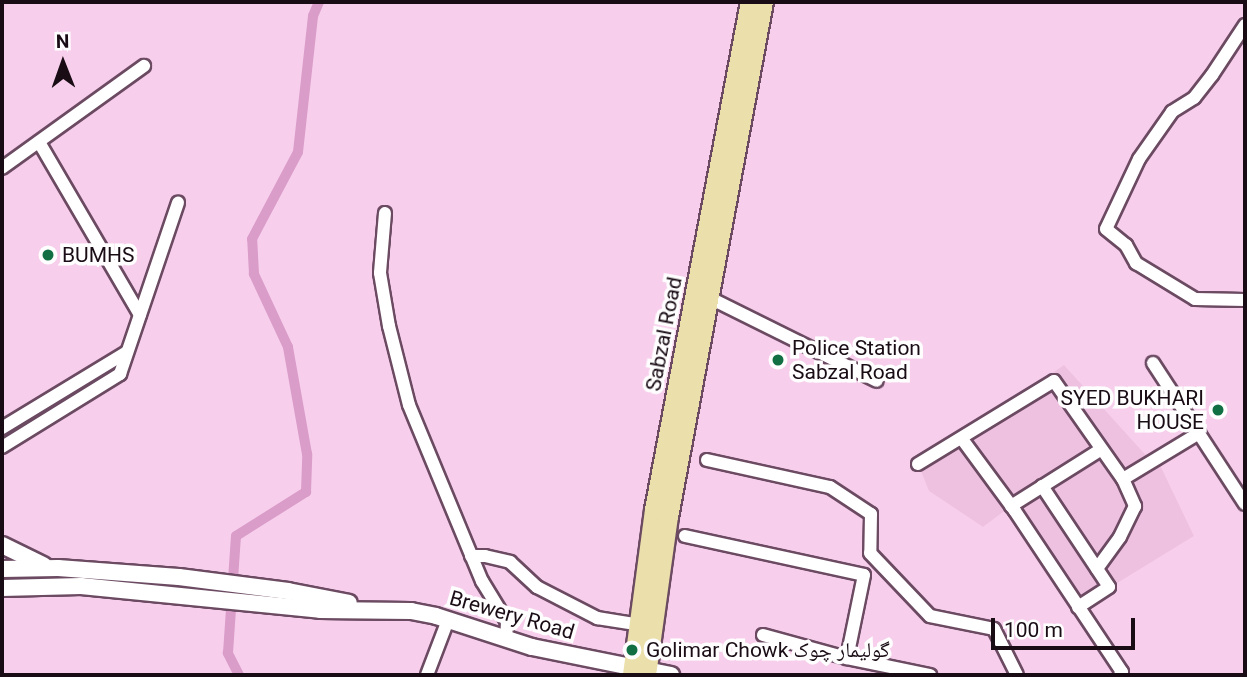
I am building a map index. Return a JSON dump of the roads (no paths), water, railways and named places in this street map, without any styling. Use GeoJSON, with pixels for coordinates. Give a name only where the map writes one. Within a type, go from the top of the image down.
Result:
{"type":"FeatureCollection","features":[{"type":"Feature","properties":{"kind":"main road","name":"Sabzal Road"},"geometry":{"type":"LineString","coordinates":[[640,671],[669,517],[696,328],[750,2]]}},
{"type":"Feature","properties":{"kind":"main road","name":"Sabzal Road"},"geometry":{"type":"LineString","coordinates":[[640,671],[636,624],[654,510],[696,328],[710,298],[733,184],[750,67],[764,2]]}},
{"type":"Feature","properties":{"kind":"main road"},"geometry":{"type":"LineString","coordinates":[[2,545],[48,568]]}},
{"type":"Feature","properties":{"kind":"main road"},"geometry":{"type":"LineString","coordinates":[[2,569],[48,568],[179,577],[286,599]]}},
{"type":"Feature","properties":{"kind":"main road"},"geometry":{"type":"LineString","coordinates":[[2,588],[81,586],[286,599]]}},
{"type":"Feature","properties":{"kind":"main road","name":"Brewery Road"},"geometry":{"type":"LineString","coordinates":[[286,599],[320,610],[411,611],[532,647],[640,671],[671,675]]}},
{"type":"Feature","properties":{"kind":"street"},"geometry":{"type":"LineString","coordinates":[[1245,25],[1200,90],[1172,112],[1139,159],[1106,229],[1126,245],[1136,263],[1195,299],[1245,300]]}},
{"type":"Feature","properties":{"kind":"street"},"geometry":{"type":"LineString","coordinates":[[2,168],[144,66]]}},
{"type":"Feature","properties":{"kind":"street"},"geometry":{"type":"LineString","coordinates":[[39,142],[140,315]]}},
{"type":"Feature","properties":{"kind":"street"},"geometry":{"type":"LineString","coordinates":[[2,447],[120,374],[178,203]]}},
{"type":"Feature","properties":{"kind":"street"},"geometry":{"type":"LineString","coordinates":[[386,212],[380,273],[389,326],[410,405],[482,581],[507,622],[506,639]]}},
{"type":"Feature","properties":{"kind":"street"},"geometry":{"type":"LineString","coordinates":[[710,298],[877,382]]}},
{"type":"Feature","properties":{"kind":"street"},"geometry":{"type":"LineString","coordinates":[[2,428],[127,352]]}},
{"type":"Feature","properties":{"kind":"street"},"geometry":{"type":"LineString","coordinates":[[1153,363],[1245,504]]}},
{"type":"Feature","properties":{"kind":"street"},"geometry":{"type":"LineString","coordinates":[[918,464],[1054,381],[1100,450],[1123,479],[1135,506],[1120,537],[1097,569]]}},
{"type":"Feature","properties":{"kind":"street"},"geometry":{"type":"LineString","coordinates":[[1123,479],[1199,433]]}},
{"type":"Feature","properties":{"kind":"street"},"geometry":{"type":"LineString","coordinates":[[962,439],[1079,607],[1122,672],[1120,675]]}},
{"type":"Feature","properties":{"kind":"street"},"geometry":{"type":"LineString","coordinates":[[1011,506],[1100,450]]}},
{"type":"Feature","properties":{"kind":"street"},"geometry":{"type":"LineString","coordinates":[[708,460],[830,488],[871,514],[870,552],[929,616],[994,629],[1017,675]]}},
{"type":"Feature","properties":{"kind":"street"},"geometry":{"type":"LineString","coordinates":[[1042,486],[1109,587],[1079,607]]}},
{"type":"Feature","properties":{"kind":"street"},"geometry":{"type":"LineString","coordinates":[[685,537],[864,575],[848,658]]}},
{"type":"Feature","properties":{"kind":"street"},"geometry":{"type":"LineString","coordinates":[[471,556],[485,556],[510,562],[537,587],[597,618],[636,624]]}},
{"type":"Feature","properties":{"kind":"street"},"geometry":{"type":"LineString","coordinates":[[427,675],[448,620]]}},
{"type":"Feature","properties":{"kind":"street"},"geometry":{"type":"LineString","coordinates":[[763,635],[848,658],[929,675]]}},
{"type":"Feature","properties":{"kind":"waterway"},"geometry":{"type":"LineString","coordinates":[[239,675],[228,653],[236,536],[306,492],[307,454],[288,347],[254,274],[252,239],[298,152],[313,16],[319,2]]}},
{"type":"Feature","properties":{"kind":"place","name":"BUMHS"},"geometry":{"type":"Point","coordinates":[48,255]}},
{"type":"Feature","properties":{"kind":"place","name":"Police Station Sabzal Road"},"geometry":{"type":"Point","coordinates":[778,360]}},
{"type":"Feature","properties":{"kind":"place","name":"SYED BUKHARI HOUSE"},"geometry":{"type":"Point","coordinates":[1218,410]}},
{"type":"Feature","properties":{"kind":"place","name":"Golimar Chowk گولیمار چوک"},"geometry":{"type":"Point","coordinates":[632,650]}}]}
